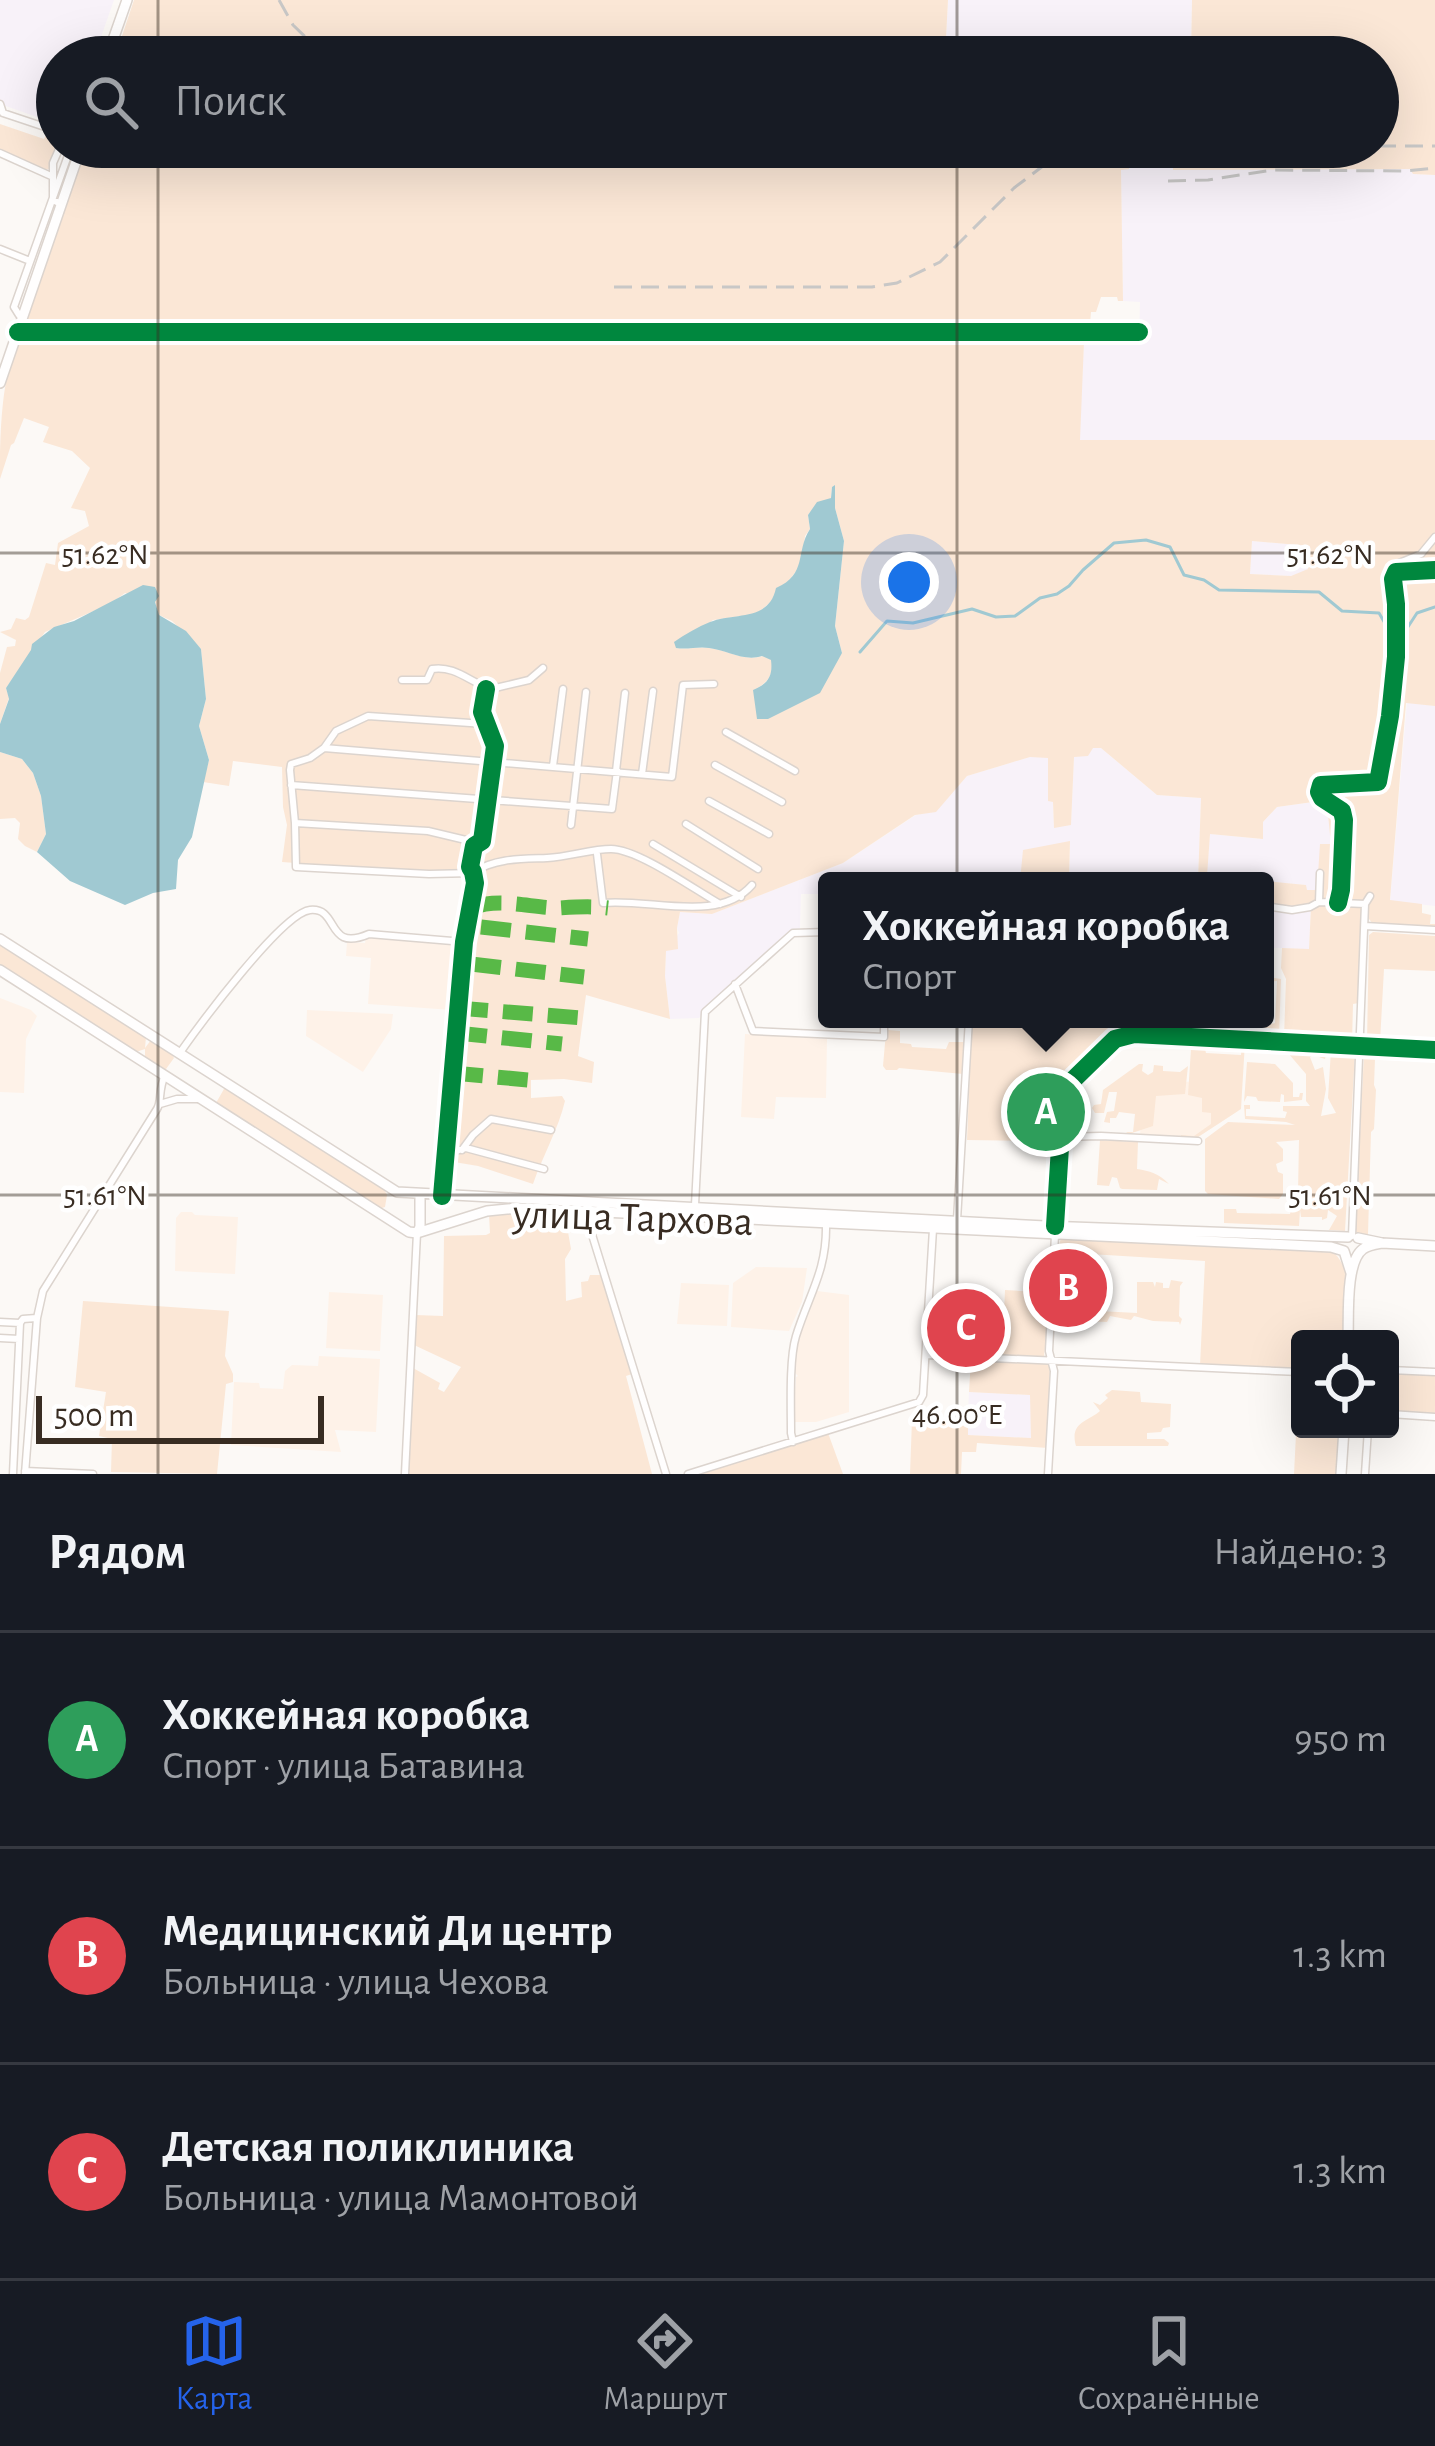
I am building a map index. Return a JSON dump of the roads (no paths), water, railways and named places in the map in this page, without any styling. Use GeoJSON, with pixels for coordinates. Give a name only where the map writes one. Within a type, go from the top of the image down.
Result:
{"type":"FeatureCollection","features":[{"type":"Feature","properties":{"kind":"main road"},"geometry":{"type":"LineString","coordinates":[[117,36],[129,0]]}},
{"type":"Feature","properties":{"kind":"main road"},"geometry":{"type":"LineString","coordinates":[[0,369],[68,168]]}},
{"type":"Feature","properties":{"kind":"main road"},"geometry":{"type":"LineString","coordinates":[[0,382],[69,168]]}},
{"type":"Feature","properties":{"kind":"main road","name":"улица Тархова"},"geometry":{"type":"LineString","coordinates":[[0,939],[144,1046],[165,1075],[409,1232],[496,1209],[585,1208],[1306,1242],[1345,1251]]}},
{"type":"Feature","properties":{"kind":"main road","name":"улица Тархова"},"geometry":{"type":"LineString","coordinates":[[0,970],[144,1046],[179,1054],[394,1192],[585,1208]]}},
{"type":"Feature","properties":{"kind":"main road"},"geometry":{"type":"LineString","coordinates":[[165,1075],[179,1054]]}},
{"type":"Feature","properties":{"kind":"main road"},"geometry":{"type":"LineString","coordinates":[[205,1102],[224,1081]]}},
{"type":"Feature","properties":{"kind":"main road"},"geometry":{"type":"LineString","coordinates":[[388,1219],[394,1192]]}},
{"type":"Feature","properties":{"kind":"main road"},"geometry":{"type":"LineString","coordinates":[[417,1232],[420,1195]]}},
{"type":"Feature","properties":{"kind":"main road"},"geometry":{"type":"LineString","coordinates":[[468,1197],[473,1205],[469,1216]]}},
{"type":"Feature","properties":{"kind":"main road","name":"улица Тархова"},"geometry":{"type":"LineString","coordinates":[[696,1213],[826,1224],[934,1224]]}},
{"type":"Feature","properties":{"kind":"main road"},"geometry":{"type":"LineString","coordinates":[[1348,1330],[1351,1273],[1343,1243],[1353,1237],[1362,1243],[1351,1273]]}},
{"type":"Feature","properties":{"kind":"main road","name":"улица Тархова"},"geometry":{"type":"LineString","coordinates":[[1306,1242],[1353,1237],[1435,1246]]}},
{"type":"Feature","properties":{"kind":"main road","name":"улица Тархова"},"geometry":{"type":"LineString","coordinates":[[1360,1251],[1382,1243]]}},
{"type":"Feature","properties":{"kind":"main road"},"geometry":{"type":"LineString","coordinates":[[1345,1251],[1352,1255],[1360,1251]]}},
{"type":"Feature","properties":{"kind":"main road"},"geometry":{"type":"LineString","coordinates":[[1341,1474],[1343,1438]]}},
{"type":"Feature","properties":{"kind":"street"},"geometry":{"type":"LineString","coordinates":[[0,104],[3,113],[36,124]]}},
{"type":"Feature","properties":{"kind":"street"},"geometry":{"type":"LineString","coordinates":[[0,152],[51,176]]}},
{"type":"Feature","properties":{"kind":"street"},"geometry":{"type":"LineString","coordinates":[[19,315],[14,307],[55,201],[53,168]]}},
{"type":"Feature","properties":{"kind":"street"},"geometry":{"type":"LineString","coordinates":[[0,249],[31,262]]}},
{"type":"Feature","properties":{"kind":"street"},"geometry":{"type":"LineString","coordinates":[[18,332],[1139,332]]}},
{"type":"Feature","properties":{"kind":"street"},"geometry":{"type":"LineString","coordinates":[[1338,903],[1344,820],[1342,811],[1319,792],[1322,785],[1334,782],[1378,782],[1396,657],[1397,564],[1420,554],[1435,537]]}},
{"type":"Feature","properties":{"kind":"street"},"geometry":{"type":"LineString","coordinates":[[1396,572],[1435,570]]}},
{"type":"Feature","properties":{"kind":"street"},"geometry":{"type":"LineString","coordinates":[[402,680],[427,680],[432,669],[460,673],[486,688],[498,688],[529,680],[544,668]]}},
{"type":"Feature","properties":{"kind":"street"},"geometry":{"type":"LineString","coordinates":[[324,748],[672,777],[683,685],[713,683]]}},
{"type":"Feature","properties":{"kind":"street"},"geometry":{"type":"LineString","coordinates":[[442,1196],[464,942],[472,908],[470,861],[474,845],[482,841],[494,762],[494,741],[484,724],[481,704],[486,688]]}},
{"type":"Feature","properties":{"kind":"street"},"geometry":{"type":"LineString","coordinates":[[553,766],[563,689]]}},
{"type":"Feature","properties":{"kind":"street"},"geometry":{"type":"LineString","coordinates":[[642,774],[653,691]]}},
{"type":"Feature","properties":{"kind":"street"},"geometry":{"type":"LineString","coordinates":[[571,825],[586,692]]}},
{"type":"Feature","properties":{"kind":"street"},"geometry":{"type":"LineString","coordinates":[[291,785],[613,809],[626,692]]}},
{"type":"Feature","properties":{"kind":"street"},"geometry":{"type":"LineString","coordinates":[[484,724],[374,715],[336,731],[324,748],[291,764],[296,866],[473,874],[493,862],[516,858],[626,850],[720,904]]}},
{"type":"Feature","properties":{"kind":"street"},"geometry":{"type":"LineString","coordinates":[[726,732],[795,771]]}},
{"type":"Feature","properties":{"kind":"street"},"geometry":{"type":"LineString","coordinates":[[715,765],[782,802]]}},
{"type":"Feature","properties":{"kind":"street"},"geometry":{"type":"LineString","coordinates":[[709,801],[769,834]]}},
{"type":"Feature","properties":{"kind":"street"},"geometry":{"type":"LineString","coordinates":[[295,823],[428,832],[474,845]]}},
{"type":"Feature","properties":{"kind":"street"},"geometry":{"type":"LineString","coordinates":[[686,824],[758,868]]}},
{"type":"Feature","properties":{"kind":"street"},"geometry":{"type":"LineString","coordinates":[[653,844],[741,897]]}},
{"type":"Feature","properties":{"kind":"street"},"geometry":{"type":"LineString","coordinates":[[597,852],[603,903],[628,900],[710,907],[741,897],[752,885]]}},
{"type":"Feature","properties":{"kind":"street"},"geometry":{"type":"LineString","coordinates":[[1318,902],[1320,873]]}},
{"type":"Feature","properties":{"kind":"street"},"geometry":{"type":"LineString","coordinates":[[1274,908],[1301,909],[1318,902],[1368,900],[1353,1237]]}},
{"type":"Feature","properties":{"kind":"street"},"geometry":{"type":"LineString","coordinates":[[179,1054],[256,956],[308,910],[326,914],[341,938],[369,934],[464,942]]}},
{"type":"Feature","properties":{"kind":"street"},"geometry":{"type":"LineString","coordinates":[[1365,926],[1435,930]]}},
{"type":"Feature","properties":{"kind":"street"},"geometry":{"type":"LineString","coordinates":[[696,1213],[703,1019],[707,1010],[793,932],[818,932]]}},
{"type":"Feature","properties":{"kind":"street"},"geometry":{"type":"LineString","coordinates":[[735,984],[753,1031],[884,1037],[884,1028]]}},
{"type":"Feature","properties":{"kind":"street"},"geometry":{"type":"LineString","coordinates":[[957,1225],[968,1028]]}},
{"type":"Feature","properties":{"kind":"street"},"geometry":{"type":"LineString","coordinates":[[1115,1039],[1116,1028]]}},
{"type":"Feature","properties":{"kind":"street"},"geometry":{"type":"LineString","coordinates":[[1048,1474],[1054,1371],[1049,1351],[1066,1089],[1115,1039],[1134,1034],[1435,1050]]}},
{"type":"Feature","properties":{"kind":"street"},"geometry":{"type":"LineString","coordinates":[[160,1104],[158,1091],[165,1075]]}},
{"type":"Feature","properties":{"kind":"street"},"geometry":{"type":"LineString","coordinates":[[92,1474],[25,1472],[44,1291],[160,1104],[205,1102]]}},
{"type":"Feature","properties":{"kind":"street"},"geometry":{"type":"LineString","coordinates":[[462,1150],[491,1119],[551,1130]]}},
{"type":"Feature","properties":{"kind":"street"},"geometry":{"type":"LineString","coordinates":[[1060,1137],[1198,1141]]}},
{"type":"Feature","properties":{"kind":"street"},"geometry":{"type":"LineString","coordinates":[[446,1154],[477,1150],[544,1169]]}},
{"type":"Feature","properties":{"kind":"street"},"geometry":{"type":"LineString","coordinates":[[585,1208],[666,1474]]}},
{"type":"Feature","properties":{"kind":"street"},"geometry":{"type":"LineString","coordinates":[[794,1442],[790,1431],[794,1344],[817,1286],[826,1224]]}},
{"type":"Feature","properties":{"kind":"street"},"geometry":{"type":"LineString","coordinates":[[688,1474],[919,1402],[934,1224]]}},
{"type":"Feature","properties":{"kind":"street"},"geometry":{"type":"LineString","coordinates":[[405,1474],[417,1232]]}},
{"type":"Feature","properties":{"kind":"street"},"geometry":{"type":"LineString","coordinates":[[0,1322],[38,1318]]}},
{"type":"Feature","properties":{"kind":"street"},"geometry":{"type":"LineString","coordinates":[[13,1474],[20,1323]]}},
{"type":"Feature","properties":{"kind":"street"},"geometry":{"type":"LineString","coordinates":[[0,1338],[19,1339]]}},
{"type":"Feature","properties":{"kind":"street"},"geometry":{"type":"LineString","coordinates":[[926,1354],[1291,1372]]}},
{"type":"Feature","properties":{"kind":"street"},"geometry":{"type":"LineString","coordinates":[[1399,1370],[1435,1372]]}},
{"type":"Feature","properties":{"kind":"street"},"geometry":{"type":"LineString","coordinates":[[18,1386],[32,1387]]}},
{"type":"Feature","properties":{"kind":"street"},"geometry":{"type":"LineString","coordinates":[[1399,1415],[1435,1417]]}},
{"type":"Feature","properties":{"kind":"street"},"geometry":{"type":"LineString","coordinates":[[1365,1474],[1367,1438]]}},
{"type":"Feature","properties":{"kind":"water"},"geometry":{"type":"Polygon","coordinates":[[[835,485],[835,508],[844,541],[835,626],[842,653],[820,693],[768,719],[757,719],[753,690],[768,679],[771,660],[709,648],[676,648],[674,642],[710,622],[766,606],[776,588],[797,569],[810,529],[808,515],[817,502],[831,498],[835,485]]]}},
{"type":"Feature","properties":{"kind":"water"},"geometry":{"type":"Polygon","coordinates":[[[143,585],[155,587],[159,615],[186,631],[201,649],[206,699],[199,726],[209,760],[192,837],[178,860],[176,889],[125,905],[70,881],[37,852],[46,834],[41,796],[22,759],[0,752],[0,724],[9,699],[6,688],[32,644],[54,627],[143,585]]]}},
{"type":"Feature","properties":{"kind":"waterway"},"geometry":{"type":"LineString","coordinates":[[860,652],[887,621],[913,623],[972,609],[996,617],[1015,616],[1069,586],[1114,543],[1146,540],[1170,547],[1184,575],[1219,590],[1319,592],[1342,611],[1379,613],[1390,632],[1404,633],[1417,613],[1435,607]]}},
{"type":"Feature","properties":{"kind":"railway"},"geometry":{"type":"LineString","coordinates":[[279,0],[304,36]]}},
{"type":"Feature","properties":{"kind":"railway"},"geometry":{"type":"LineString","coordinates":[[1399,146],[1435,146]]}},
{"type":"Feature","properties":{"kind":"railway"},"geometry":{"type":"LineString","coordinates":[[614,287],[872,287],[897,283],[940,262],[1040,168]]}},
{"type":"Feature","properties":{"kind":"railway"},"geometry":{"type":"LineString","coordinates":[[1168,181],[1272,170],[1435,168]]}},
{"type":"Feature","properties":{"kind":"place","name":"Хоккейная коробка"},"geometry":{"type":"Point","coordinates":[1046,1112]}},
{"type":"Feature","properties":{"kind":"place","name":"Медицинский Ди центр"},"geometry":{"type":"Point","coordinates":[1068,1288]}},
{"type":"Feature","properties":{"kind":"place","name":"Детская поликлиника"},"geometry":{"type":"Point","coordinates":[966,1328]}}]}
